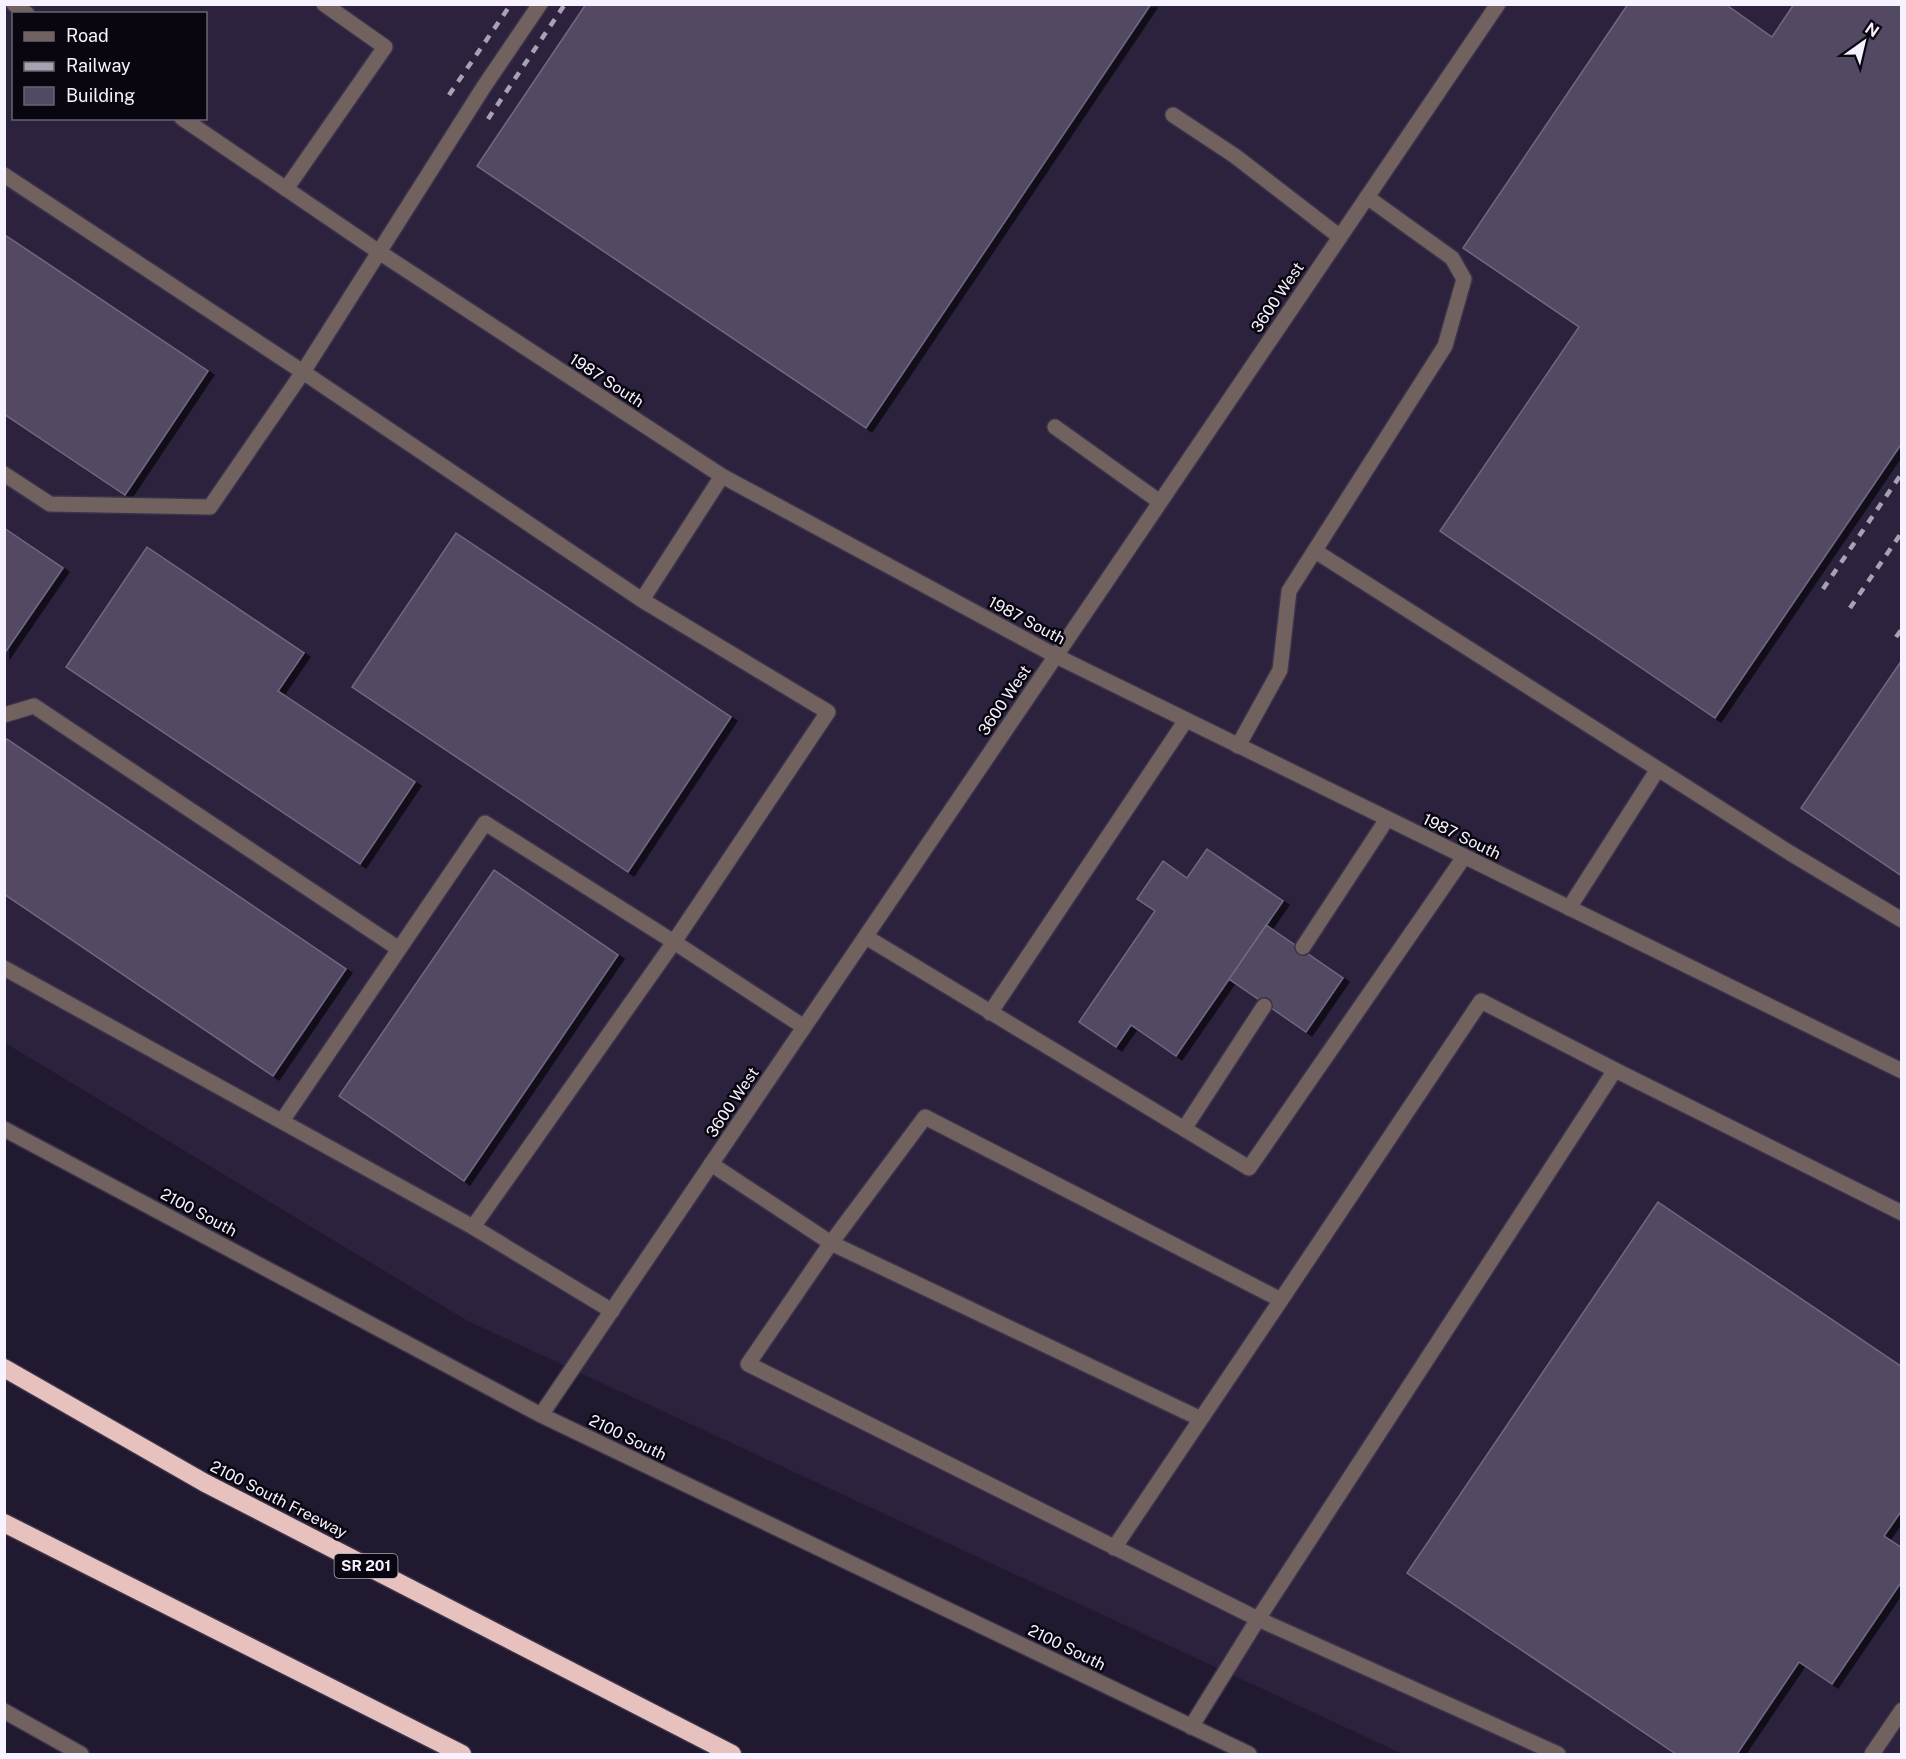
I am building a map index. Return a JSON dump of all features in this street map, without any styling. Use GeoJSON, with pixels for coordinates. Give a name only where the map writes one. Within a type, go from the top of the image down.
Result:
{"type":"FeatureCollection","features":[{"type":"Feature","properties":{"kind":"highway","name":"2100 South Freeway"},"geometry":{"type":"LineString","coordinates":[[4,1368],[205,1483],[732,1755]]}},
{"type":"Feature","properties":{"kind":"highway"},"geometry":{"type":"LineString","coordinates":[[4,1523],[462,1755]]}},
{"type":"Feature","properties":{"kind":"street"},"geometry":{"type":"LineString","coordinates":[[286,189],[385,47],[324,4]]}},
{"type":"Feature","properties":{"kind":"street"},"geometry":{"type":"LineString","coordinates":[[4,474],[50,504],[210,507],[303,372],[483,88],[540,4]]}},
{"type":"Feature","properties":{"kind":"street","name":"3600 West"},"geometry":{"type":"LineString","coordinates":[[541,1415],[1498,4]]}},
{"type":"Feature","properties":{"kind":"street"},"geometry":{"type":"LineString","coordinates":[[1173,116],[1235,156],[1340,237]]}},
{"type":"Feature","properties":{"kind":"street","name":"1987 South"},"geometry":{"type":"LineString","coordinates":[[185,120],[379,252],[722,476],[1056,656],[1902,1071]]}},
{"type":"Feature","properties":{"kind":"street"},"geometry":{"type":"LineString","coordinates":[[4,175],[303,372],[642,600],[828,712],[674,942],[473,1227]]}},
{"type":"Feature","properties":{"kind":"street"},"geometry":{"type":"LineString","coordinates":[[1238,746],[1280,670],[1289,591],[1445,346],[1464,279],[1452,258],[1367,197]]}},
{"type":"Feature","properties":{"kind":"street"},"geometry":{"type":"LineString","coordinates":[[1055,427],[1160,502]]}},
{"type":"Feature","properties":{"kind":"street"},"geometry":{"type":"LineString","coordinates":[[642,600],[722,476]]}},
{"type":"Feature","properties":{"kind":"street"},"geometry":{"type":"LineString","coordinates":[[1315,551],[1790,853],[1902,920]]}},
{"type":"Feature","properties":{"kind":"street"},"geometry":{"type":"LineString","coordinates":[[4,715],[34,706],[399,949]]}},
{"type":"Feature","properties":{"kind":"street"},"geometry":{"type":"LineString","coordinates":[[990,1013],[1186,720]]}},
{"type":"Feature","properties":{"kind":"street"},"geometry":{"type":"LineString","coordinates":[[1569,908],[1658,769]]}},
{"type":"Feature","properties":{"kind":"street"},"geometry":{"type":"LineString","coordinates":[[1303,947],[1386,819]]}},
{"type":"Feature","properties":{"kind":"street"},"geometry":{"type":"LineString","coordinates":[[282,1121],[485,823],[804,1027]]}},
{"type":"Feature","properties":{"kind":"street"},"geometry":{"type":"LineString","coordinates":[[866,937],[1249,1168],[1464,857]]}},
{"type":"Feature","properties":{"kind":"street"},"geometry":{"type":"LineString","coordinates":[[4,968],[473,1227],[612,1311]]}},
{"type":"Feature","properties":{"kind":"street"},"geometry":{"type":"LineString","coordinates":[[1114,1548],[1481,1001],[1902,1213]]}},
{"type":"Feature","properties":{"kind":"street"},"geometry":{"type":"LineString","coordinates":[[1184,1129],[1264,1006]]}},
{"type":"Feature","properties":{"kind":"street"},"geometry":{"type":"LineString","coordinates":[[1191,1727],[1258,1619],[1615,1070]]}},
{"type":"Feature","properties":{"kind":"street"},"geometry":{"type":"LineString","coordinates":[[1281,1300],[925,1118],[831,1243],[748,1364],[1258,1619],[1558,1755]]}},
{"type":"Feature","properties":{"kind":"street","name":"2100 South"},"geometry":{"type":"LineString","coordinates":[[4,1129],[541,1415],[1249,1755]]}},
{"type":"Feature","properties":{"kind":"street"},"geometry":{"type":"LineString","coordinates":[[711,1164],[831,1243],[1201,1419]]}},
{"type":"Feature","properties":{"kind":"street"},"geometry":{"type":"LineString","coordinates":[[1872,1755],[1902,1710]]}},
{"type":"Feature","properties":{"kind":"street"},"geometry":{"type":"LineString","coordinates":[[4,1711],[81,1755]]}},
{"type":"Feature","properties":{"kind":"shaded area"},"geometry":{"type":"Polygon","coordinates":[[[4,5],[1901,5],[1901,1754],[1403,1754],[468,1321],[5,1043],[4,5]]]}},
{"type":"Feature","properties":{"kind":"building"},"geometry":{"type":"Polygon","coordinates":[[[586,4],[1151,4],[866,428],[477,166],[586,4]]]}},
{"type":"Feature","properties":{"kind":"building"},"geometry":{"type":"Polygon","coordinates":[[[1628,4],[1725,4],[1772,37],[1794,4],[1902,4],[1902,443],[1715,718],[1440,531],[1579,327],[1463,248],[1628,4]]]}},
{"type":"Feature","properties":{"kind":"building"},"geometry":{"type":"Polygon","coordinates":[[[5,235],[208,371],[125,495],[4,414],[5,235]]]}},
{"type":"Feature","properties":{"kind":"building"},"geometry":{"type":"Polygon","coordinates":[[[4,528],[63,568],[4,654],[4,528]]]}},
{"type":"Feature","properties":{"kind":"building"},"geometry":{"type":"Polygon","coordinates":[[[456,533],[731,717],[628,872],[352,687],[456,533]]]}},
{"type":"Feature","properties":{"kind":"building"},"geometry":{"type":"Polygon","coordinates":[[[147,547],[304,653],[278,691],[415,782],[360,864],[66,667],[147,547]]]}},
{"type":"Feature","properties":{"kind":"building"},"geometry":{"type":"Polygon","coordinates":[[[1902,660],[1902,876],[1801,808],[1902,660]]]}},
{"type":"Feature","properties":{"kind":"building"},"geometry":{"type":"Polygon","coordinates":[[[7,739],[346,969],[273,1076],[4,894],[4,743],[7,739]]]}},
{"type":"Feature","properties":{"kind":"building"},"geometry":{"type":"Polygon","coordinates":[[[1207,849],[1283,901],[1176,1056],[1131,1025],[1116,1047],[1079,1022],[1155,911],[1137,899],[1163,861],[1187,878],[1207,849]]]}},
{"type":"Feature","properties":{"kind":"building"},"geometry":{"type":"Polygon","coordinates":[[[494,870],[618,955],[464,1181],[339,1096],[494,870]]]}},
{"type":"Feature","properties":{"kind":"building"},"geometry":{"type":"Polygon","coordinates":[[[1266,925],[1343,978],[1306,1032],[1229,979],[1266,925]]]}},
{"type":"Feature","properties":{"kind":"building"},"geometry":{"type":"Polygon","coordinates":[[[1658,1202],[1902,1367],[1902,1510],[1884,1536],[1902,1548],[1902,1581],[1832,1684],[1799,1662],[1737,1754],[1676,1754],[1407,1573],[1658,1202]]]}},
{"type":"Feature","properties":{"kind":"railway"},"geometry":{"type":"LineString","coordinates":[[449,95],[511,4]]}},
{"type":"Feature","properties":{"kind":"railway"},"geometry":{"type":"LineString","coordinates":[[488,119],[565,4]]}},
{"type":"Feature","properties":{"kind":"railway"},"geometry":{"type":"LineString","coordinates":[[1823,589],[1902,473]]}},
{"type":"Feature","properties":{"kind":"railway"},"geometry":{"type":"LineString","coordinates":[[1850,608],[1902,532]]}},
{"type":"Feature","properties":{"kind":"railway"},"geometry":{"type":"LineString","coordinates":[[1896,637],[1902,629]]}}]}
